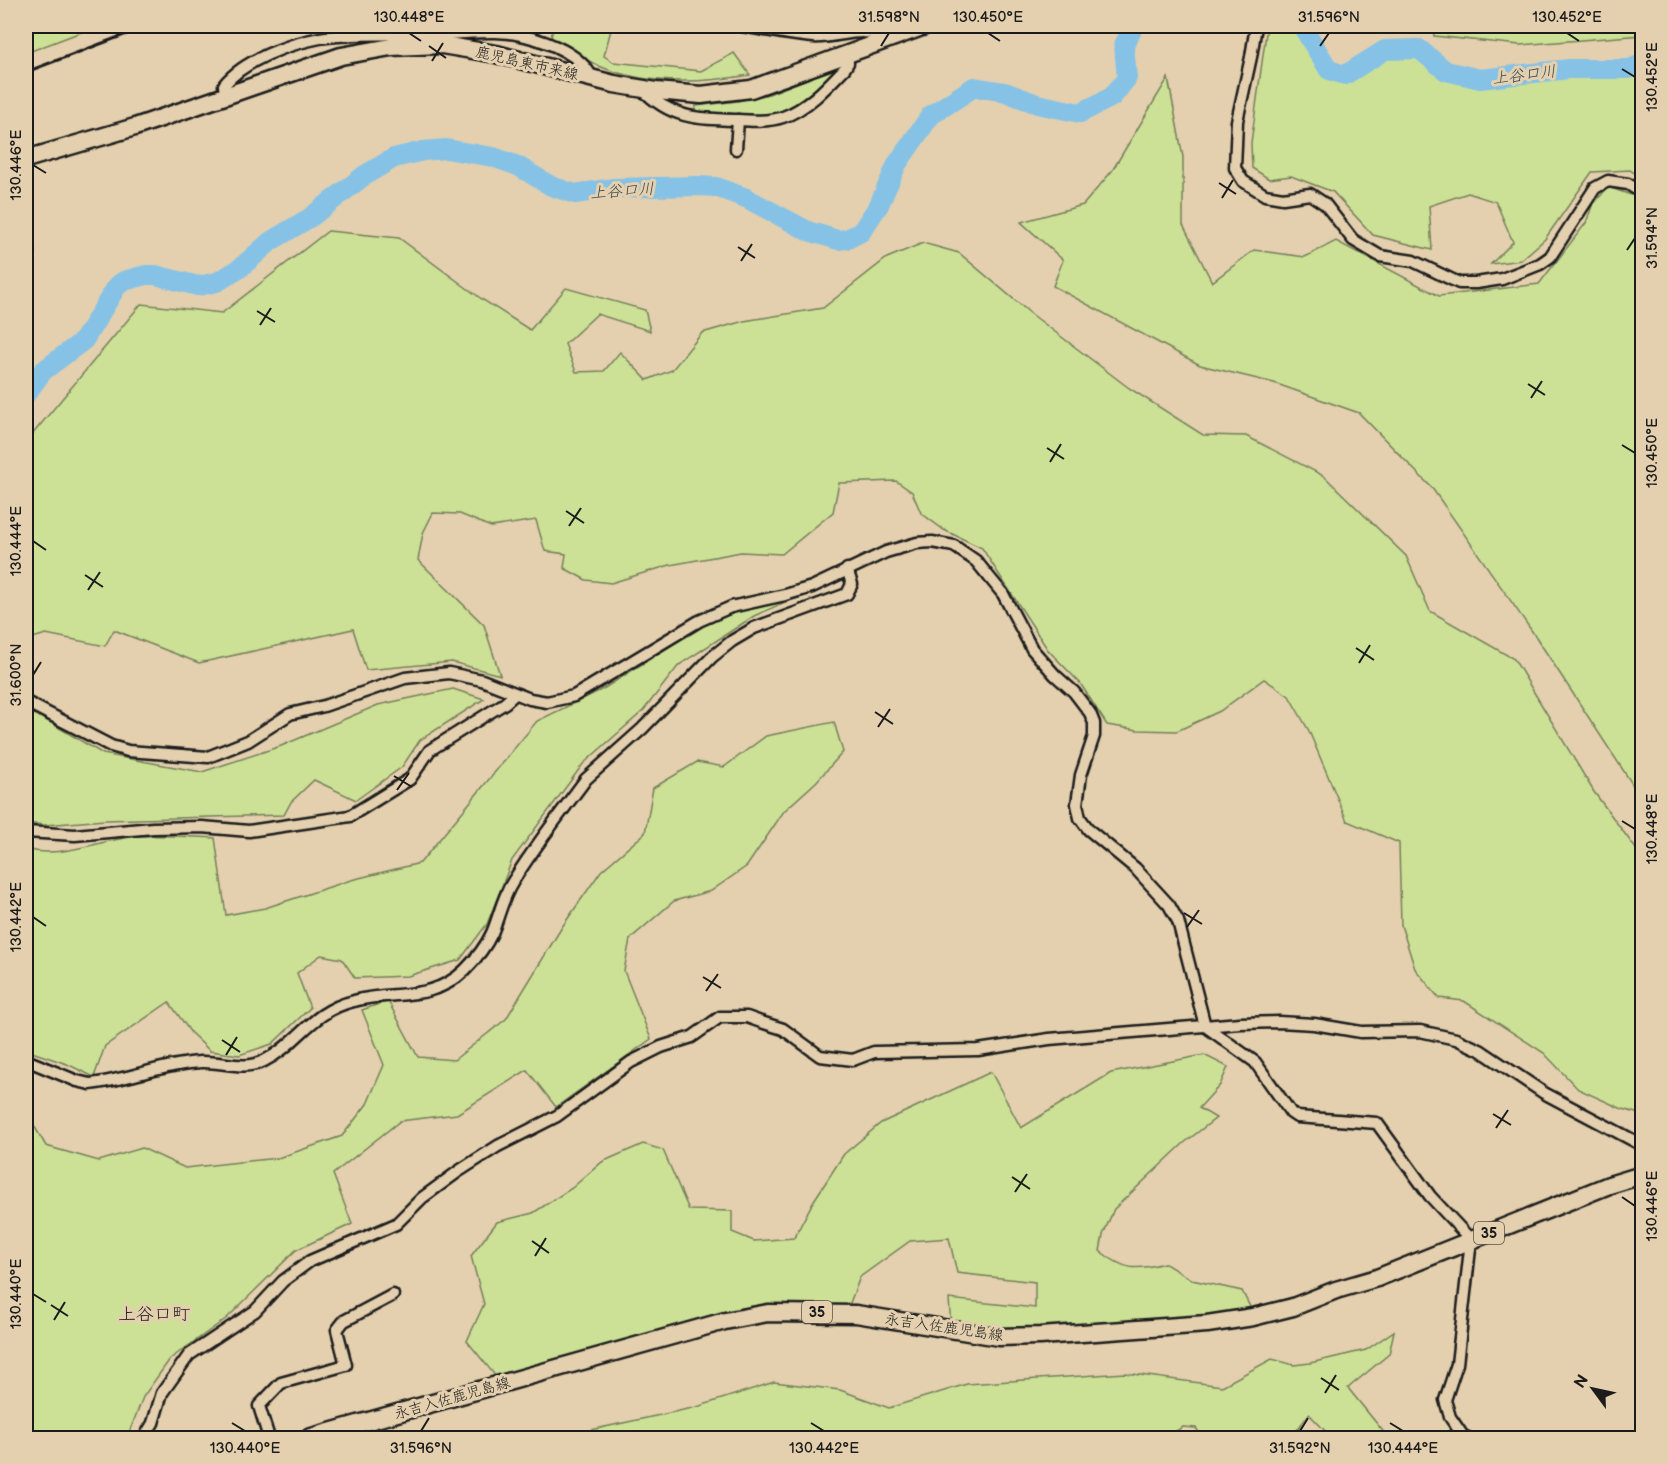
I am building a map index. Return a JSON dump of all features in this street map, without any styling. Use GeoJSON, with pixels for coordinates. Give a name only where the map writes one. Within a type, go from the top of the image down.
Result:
{"type":"FeatureCollection","features":[{"type":"Feature","properties":{"kind":"main road","name":"鹿児島東市来線"},"geometry":{"type":"LineString","coordinates":[[26,159],[135,127],[341,56],[391,47],[442,45],[496,54],[642,89],[701,95],[751,89],[925,26]]}},
{"type":"Feature","properties":{"kind":"main road","name":"永吉入佐鹿児島線"},"geometry":{"type":"LineString","coordinates":[[308,1438],[725,1322],[768,1313],[856,1314],[999,1337],[1207,1324],[1253,1317],[1293,1307],[1336,1290],[1377,1278],[1609,1185],[1642,1175]]}},
{"type":"Feature","properties":{"kind":"street"},"geometry":{"type":"LineString","coordinates":[[742,26],[814,37],[866,32],[881,35],[887,40]]}},
{"type":"Feature","properties":{"kind":"street"},"geometry":{"type":"LineString","coordinates":[[1256,26],[1237,121],[1235,168],[1243,181],[1265,195],[1283,198],[1310,194],[1325,204],[1353,240],[1380,256],[1413,261],[1460,283],[1502,279],[1540,264],[1550,257],[1595,188],[1608,181],[1628,184],[1642,193]]}},
{"type":"Feature","properties":{"kind":"street"},"geometry":{"type":"LineString","coordinates":[[225,96],[224,85],[229,79],[237,71],[256,61],[323,37],[358,35],[500,32],[524,35],[568,54],[582,63],[592,78]]}},
{"type":"Feature","properties":{"kind":"street"},"geometry":{"type":"LineString","coordinates":[[642,89],[661,105],[699,119],[772,120],[794,112],[818,94],[845,68],[848,63],[847,55]]}},
{"type":"Feature","properties":{"kind":"street"},"geometry":{"type":"LineString","coordinates":[[736,149],[738,120]]}},
{"type":"Feature","properties":{"kind":"street"},"geometry":{"type":"LineString","coordinates":[[26,234],[28,252]]}},
{"type":"Feature","properties":{"kind":"street"},"geometry":{"type":"LineString","coordinates":[[26,702],[111,746],[128,751],[208,757],[248,741],[290,714],[324,706],[405,678],[449,673],[482,680],[515,694],[547,702],[574,696],[699,621],[731,607],[812,587],[886,552],[917,543],[932,542],[954,546],[976,561],[1003,594],[1032,649],[1090,712],[1094,723],[1094,736],[1081,775],[1077,804],[1080,818],[1089,830],[1135,868],[1168,905],[1178,921],[1205,1026],[1255,1062],[1291,1113],[1297,1117],[1377,1123],[1430,1196],[1471,1240],[1457,1364],[1445,1400],[1450,1417],[1468,1438]]}},
{"type":"Feature","properties":{"kind":"street"},"geometry":{"type":"LineString","coordinates":[[26,1060],[76,1081],[90,1084],[184,1064],[202,1062],[236,1066],[254,1065],[266,1060],[316,1018],[332,1009],[354,1000],[419,994],[447,983],[468,967],[485,945],[492,934],[512,883],[596,768],[642,729],[712,657],[732,641],[754,628],[847,594],[852,584],[848,569]]}},
{"type":"Feature","properties":{"kind":"street"},"geometry":{"type":"LineString","coordinates":[[26,832],[75,835],[153,828],[202,827],[249,831],[350,816],[410,779],[430,750],[505,703],[515,694]]}},
{"type":"Feature","properties":{"kind":"street"},"geometry":{"type":"LineString","coordinates":[[144,1438],[153,1423],[162,1394],[189,1355],[255,1311],[283,1281],[310,1261],[396,1224],[422,1198],[498,1146],[557,1116],[631,1062],[661,1047],[692,1037],[720,1017],[747,1017],[783,1029],[820,1056],[853,1060],[874,1052],[978,1050],[1050,1039],[1279,1022],[1314,1024],[1361,1032],[1420,1030],[1456,1039],[1480,1050],[1544,1093],[1642,1145]]}},
{"type":"Feature","properties":{"kind":"street"},"geometry":{"type":"LineString","coordinates":[[269,1438],[260,1406],[281,1383],[346,1365],[337,1329],[344,1321],[393,1295]]}},
{"type":"Feature","properties":{"kind":"green space"},"geometry":{"type":"Polygon","coordinates":[[[26,26],[97,26],[26,53],[26,26]]]}},
{"type":"Feature","properties":{"kind":"green space"},"geometry":{"type":"Polygon","coordinates":[[[506,26],[612,26],[604,56],[613,62],[701,71],[734,53],[750,75],[693,81],[635,77],[599,66],[581,56],[551,38],[553,28],[506,26]]]}},
{"type":"Feature","properties":{"kind":"green space"},"geometry":{"type":"Polygon","coordinates":[[[774,26],[891,26],[817,31],[774,26]]]}},
{"type":"Feature","properties":{"kind":"green space"},"geometry":{"type":"Polygon","coordinates":[[[1267,26],[1296,26],[1324,76],[1344,81],[1385,55],[1413,55],[1443,77],[1481,87],[1573,75],[1637,75],[1642,73],[1642,178],[1630,170],[1592,172],[1545,239],[1521,260],[1491,264],[1513,242],[1496,202],[1468,193],[1429,206],[1432,250],[1373,235],[1333,192],[1291,176],[1269,179],[1252,168],[1251,143],[1267,26]]]}},
{"type":"Feature","properties":{"kind":"green space"},"geometry":{"type":"Polygon","coordinates":[[[1433,26],[1642,26],[1642,35],[1520,45],[1434,36],[1433,26]]]}},
{"type":"Feature","properties":{"kind":"green space"},"geometry":{"type":"Polygon","coordinates":[[[840,66],[802,102],[784,112],[765,116],[746,116],[695,112],[696,106],[738,101],[769,94],[840,66]]]}},
{"type":"Feature","properties":{"kind":"green space"},"geometry":{"type":"Polygon","coordinates":[[[1168,78],[1183,157],[1183,225],[1212,282],[1254,250],[1305,257],[1336,241],[1439,296],[1539,284],[1586,223],[1592,206],[1608,187],[1634,196],[1642,204],[1642,799],[1536,637],[1432,488],[1359,413],[1274,383],[1200,365],[1053,286],[1063,260],[1021,222],[1083,205],[1112,171],[1168,78]]]}},
{"type":"Feature","properties":{"kind":"green space"},"geometry":{"type":"Polygon","coordinates":[[[328,231],[399,238],[483,300],[530,330],[566,288],[645,310],[650,331],[597,314],[565,344],[576,372],[604,371],[620,352],[647,380],[672,370],[702,333],[744,321],[823,308],[887,258],[923,243],[959,253],[1030,313],[1129,388],[1203,435],[1246,436],[1324,476],[1406,556],[1430,611],[1514,659],[1594,792],[1642,857],[1642,1115],[1578,1089],[1544,1053],[1464,1001],[1439,998],[1415,969],[1401,925],[1399,843],[1347,821],[1309,731],[1289,696],[1264,679],[1220,711],[1177,731],[1138,730],[1107,725],[1080,683],[1048,650],[982,548],[944,530],[921,513],[912,492],[896,481],[839,483],[833,512],[782,554],[741,552],[670,565],[611,583],[586,580],[564,568],[566,554],[545,551],[536,520],[491,527],[460,514],[433,513],[423,533],[418,560],[484,625],[500,675],[452,662],[366,670],[353,629],[199,663],[114,630],[105,646],[46,634],[26,640],[26,442],[141,304],[222,313],[328,231]]]}},
{"type":"Feature","properties":{"kind":"green space"},"geometry":{"type":"Polygon","coordinates":[[[776,601],[783,603],[754,616],[679,665],[643,711],[583,764],[512,860],[487,924],[460,960],[408,976],[355,978],[342,959],[321,955],[297,973],[310,1008],[272,1044],[239,1055],[210,1051],[191,1033],[169,1002],[105,1046],[94,1077],[67,1064],[26,1050],[26,849],[39,852],[65,851],[141,836],[215,838],[226,915],[265,908],[351,880],[420,863],[537,721],[603,689],[711,620],[776,601]]]}},
{"type":"Feature","properties":{"kind":"green space"},"geometry":{"type":"Polygon","coordinates":[[[453,689],[484,699],[420,740],[402,767],[356,800],[314,780],[291,802],[284,815],[105,820],[45,825],[26,823],[26,708],[103,754],[202,772],[281,746],[378,705],[453,689]]]}},
{"type":"Feature","properties":{"kind":"green space"},"geometry":{"type":"Polygon","coordinates":[[[834,722],[843,752],[816,782],[784,811],[747,866],[711,891],[674,901],[630,939],[624,971],[651,1039],[556,1107],[527,1070],[457,1114],[400,1121],[333,1174],[352,1224],[296,1250],[227,1318],[170,1359],[143,1397],[127,1438],[26,1438],[26,1126],[33,1124],[46,1146],[99,1161],[142,1148],[185,1168],[278,1158],[342,1136],[367,1104],[384,1065],[362,1010],[388,1001],[418,1057],[454,1060],[506,1019],[562,927],[601,871],[645,833],[653,788],[697,762],[724,767],[766,736],[834,722]]]}},
{"type":"Feature","properties":{"kind":"green space"},"geometry":{"type":"Polygon","coordinates":[[[1204,1055],[1228,1067],[1220,1085],[1199,1108],[1216,1118],[1184,1143],[1114,1209],[1103,1235],[1100,1251],[1116,1262],[1130,1267],[1137,1268],[1164,1263],[1192,1280],[1242,1291],[1252,1311],[1189,1320],[1034,1332],[951,1327],[949,1299],[1035,1308],[1035,1282],[957,1273],[949,1238],[910,1241],[860,1277],[848,1308],[751,1310],[497,1378],[467,1341],[484,1304],[471,1256],[497,1222],[533,1213],[572,1188],[602,1162],[643,1144],[663,1150],[689,1210],[732,1211],[732,1232],[754,1241],[794,1238],[813,1202],[844,1154],[881,1123],[991,1072],[1021,1128],[1111,1073],[1204,1055]]]}},
{"type":"Feature","properties":{"kind":"green space"},"geometry":{"type":"Polygon","coordinates":[[[1394,1331],[1389,1354],[1348,1388],[1386,1435],[1378,1438],[1332,1438],[1309,1414],[1294,1434],[1297,1438],[1203,1438],[1196,1428],[1183,1427],[1163,1438],[554,1438],[697,1407],[774,1382],[840,1390],[889,1408],[967,1384],[1125,1373],[1222,1386],[1272,1359],[1294,1365],[1310,1363],[1366,1350],[1394,1331]]]}},
{"type":"Feature","properties":{"kind":"waterway","name":"上谷口川"},"geometry":{"type":"LineString","coordinates":[[26,394],[43,371],[84,340],[117,286],[124,281],[155,275],[198,286],[217,282],[239,269],[271,241],[311,217],[365,175],[394,158],[423,151],[446,149],[493,157],[518,166],[551,186],[575,194],[614,188],[716,187],[746,198],[808,231],[838,240],[847,239],[861,232],[879,205],[897,164],[931,115],[974,87],[1005,92],[1037,104],[1080,113],[1112,97],[1127,78],[1124,45],[1134,26]]}},
{"type":"Feature","properties":{"kind":"waterway","name":"上谷口川"},"geometry":{"type":"LineString","coordinates":[[1302,26],[1329,70],[1345,75],[1385,50],[1419,49],[1446,71],[1480,79],[1569,69],[1629,69],[1642,64]]}},
{"type":"Feature","properties":{"kind":"railway"},"geometry":{"type":"LineString","coordinates":[[26,72],[148,26]]}},
{"type":"Feature","properties":{"kind":"district","name":"上谷口町"},"geometry":{"type":"Point","coordinates":[154,1314]}}]}
